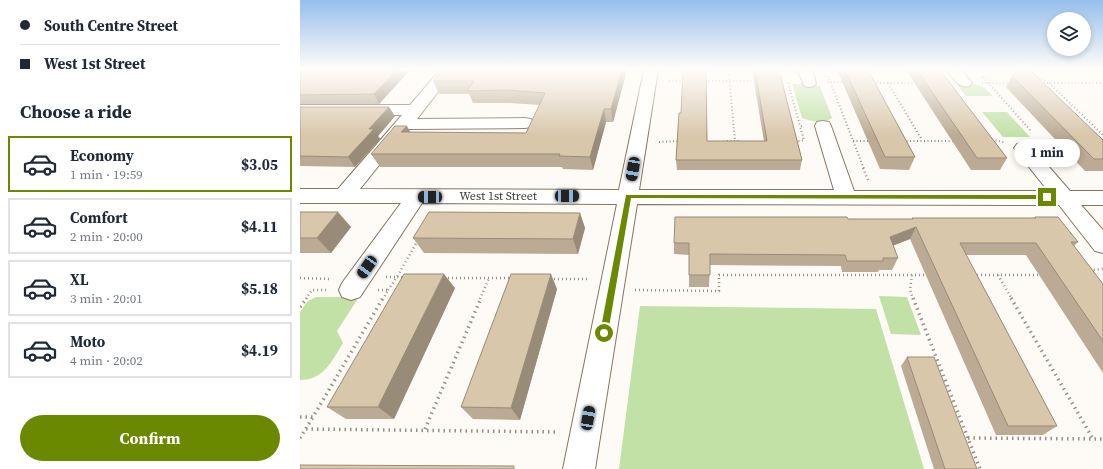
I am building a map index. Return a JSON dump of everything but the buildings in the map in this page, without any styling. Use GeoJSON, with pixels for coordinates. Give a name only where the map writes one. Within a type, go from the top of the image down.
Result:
{"type":"FeatureCollection","features":[{"type":"Feature","properties":{"kind":"street"},"geometry":{"type":"LineString","coordinates":[[344,196],[430,92]]}},
{"type":"Feature","properties":{"kind":"street"},"geometry":{"type":"LineString","coordinates":[[579,469],[647,92]]}},
{"type":"Feature","properties":{"kind":"street"},"geometry":{"type":"LineString","coordinates":[[300,110],[415,110]]}},
{"type":"Feature","properties":{"kind":"street"},"geometry":{"type":"LineString","coordinates":[[404,124],[526,123]]}},
{"type":"Feature","properties":{"kind":"street"},"geometry":{"type":"LineString","coordinates":[[823,126],[846,198]]}},
{"type":"Feature","properties":{"kind":"street"},"geometry":{"type":"LineString","coordinates":[[1024,144],[1063,197],[1103,245]]}},
{"type":"Feature","properties":{"kind":"street","name":"West 1st Street"},"geometry":{"type":"LineString","coordinates":[[300,196],[1103,198]]}},
{"type":"Feature","properties":{"kind":"street"},"geometry":{"type":"LineString","coordinates":[[351,290],[416,197]]}},
{"type":"Feature","properties":{"kind":"path"},"geometry":{"type":"LineString","coordinates":[[731,92],[734,141]]}},
{"type":"Feature","properties":{"kind":"path"},"geometry":{"type":"LineString","coordinates":[[790,92],[804,140],[800,142],[792,142]]}},
{"type":"Feature","properties":{"kind":"path"},"geometry":{"type":"LineString","coordinates":[[834,92],[875,198]]}},
{"type":"Feature","properties":{"kind":"path"},"geometry":{"type":"LineString","coordinates":[[893,92],[923,141]]}},
{"type":"Feature","properties":{"kind":"path"},"geometry":{"type":"LineString","coordinates":[[1057,92],[1103,135]]}},
{"type":"Feature","properties":{"kind":"path"},"geometry":{"type":"LineString","coordinates":[[800,126],[823,126]]}},
{"type":"Feature","properties":{"kind":"path"},"geometry":{"type":"LineString","coordinates":[[988,135],[992,141]]}},
{"type":"Feature","properties":{"kind":"path"},"geometry":{"type":"LineString","coordinates":[[638,142],[683,141]]}},
{"type":"Feature","properties":{"kind":"path"},"geometry":{"type":"LineString","coordinates":[[720,141],[742,141]]}},
{"type":"Feature","properties":{"kind":"path"},"geometry":{"type":"LineString","coordinates":[[853,141],[876,141]]}},
{"type":"Feature","properties":{"kind":"path"},"geometry":{"type":"LineString","coordinates":[[899,141],[961,141]]}},
{"type":"Feature","properties":{"kind":"path"},"geometry":{"type":"LineString","coordinates":[[985,141],[1002,141],[1024,144]]}},
{"type":"Feature","properties":{"kind":"path"},"geometry":{"type":"LineString","coordinates":[[1002,141],[1006,144],[1064,141]]}},
{"type":"Feature","properties":{"kind":"path"},"geometry":{"type":"LineString","coordinates":[[300,438],[420,237]]}},
{"type":"Feature","properties":{"kind":"path"},"geometry":{"type":"LineString","coordinates":[[1088,275],[1095,275],[1092,270],[1103,269]]}},
{"type":"Feature","properties":{"kind":"path"},"geometry":{"type":"LineString","coordinates":[[543,278],[719,291],[719,275],[936,275]]}},
{"type":"Feature","properties":{"kind":"path"},"geometry":{"type":"LineString","coordinates":[[912,275],[910,290],[980,469]]}},
{"type":"Feature","properties":{"kind":"path"},"geometry":{"type":"LineString","coordinates":[[967,275],[1043,275]]}},
{"type":"Feature","properties":{"kind":"path"},"geometry":{"type":"LineString","coordinates":[[998,275],[1093,439]]}},
{"type":"Feature","properties":{"kind":"path"},"geometry":{"type":"LineString","coordinates":[[397,277],[412,277]]}},
{"type":"Feature","properties":{"kind":"path"},"geometry":{"type":"LineString","coordinates":[[443,278],[512,278]]}},
{"type":"Feature","properties":{"kind":"path"},"geometry":{"type":"LineString","coordinates":[[425,429],[489,278]]}},
{"type":"Feature","properties":{"kind":"path"},"geometry":{"type":"LineString","coordinates":[[300,307],[312,290],[388,290]]}},
{"type":"Feature","properties":{"kind":"path"},"geometry":{"type":"LineString","coordinates":[[300,417],[313,417]]}},
{"type":"Feature","properties":{"kind":"path"},"geometry":{"type":"LineString","coordinates":[[306,429],[425,429],[586,432]]}},
{"type":"Feature","properties":{"kind":"path"},"geometry":{"type":"LineString","coordinates":[[968,438],[1103,439]]}},
{"type":"Feature","properties":{"kind":"green space"},"geometry":{"type":"Polygon","coordinates":[[[794,92],[822,92],[832,118],[825,121],[813,121],[802,118],[794,92]]]}},
{"type":"Feature","properties":{"kind":"green space"},"geometry":{"type":"Polygon","coordinates":[[[963,92],[989,92],[993,96],[966,96],[963,92]]]}},
{"type":"Feature","properties":{"kind":"green space"},"geometry":{"type":"Polygon","coordinates":[[[982,112],[1007,112],[1030,137],[1003,137],[982,112]]]}},
{"type":"Feature","properties":{"kind":"green space"},"geometry":{"type":"Polygon","coordinates":[[[879,296],[907,297],[921,335],[891,334],[879,296]]]}},
{"type":"Feature","properties":{"kind":"green space"},"geometry":{"type":"Polygon","coordinates":[[[316,297],[359,297],[337,331],[343,343],[331,363],[315,377],[300,380],[300,312],[308,301],[316,297]]]}},
{"type":"Feature","properties":{"kind":"green space"},"geometry":{"type":"Polygon","coordinates":[[[640,306],[876,309],[924,469],[619,469],[640,306]]]}},
{"type":"Feature","properties":{"kind":"route"},"geometry":{"type":"LineString","coordinates":[[604,333],[628,196],[846,198],[1047,197]]}}]}
